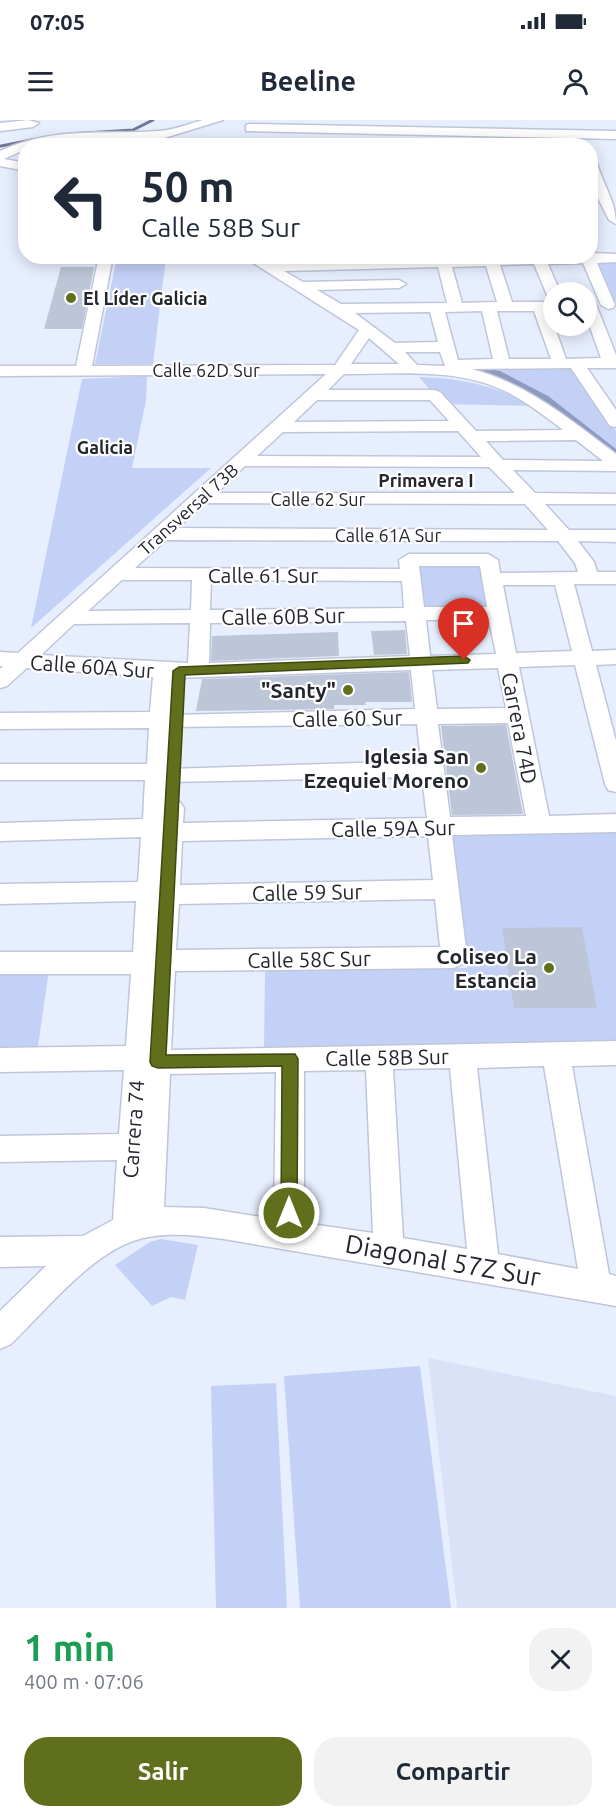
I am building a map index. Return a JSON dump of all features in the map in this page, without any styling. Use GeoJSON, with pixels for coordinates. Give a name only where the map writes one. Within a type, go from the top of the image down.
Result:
{"type":"FeatureCollection","features":[{"type":"Feature","properties":{"kind":"street"},"geometry":{"type":"LineString","coordinates":[[62,138],[94,134],[161,135],[217,120]]}},
{"type":"Feature","properties":{"kind":"street"},"geometry":{"type":"LineString","coordinates":[[496,120],[500,138]]}},
{"type":"Feature","properties":{"kind":"street"},"geometry":{"type":"LineString","coordinates":[[540,120],[544,138]]}},
{"type":"Feature","properties":{"kind":"street"},"geometry":{"type":"LineString","coordinates":[[581,120],[586,138]]}},
{"type":"Feature","properties":{"kind":"street"},"geometry":{"type":"LineString","coordinates":[[0,128],[30,122]]}},
{"type":"Feature","properties":{"kind":"street"},"geometry":{"type":"LineString","coordinates":[[248,124],[417,126],[488,138]]}},
{"type":"Feature","properties":{"kind":"street"},"geometry":{"type":"LineString","coordinates":[[248,124],[259,138]]}},
{"type":"Feature","properties":{"kind":"street"},"geometry":{"type":"LineString","coordinates":[[598,138],[616,135]]}},
{"type":"Feature","properties":{"kind":"street"},"geometry":{"type":"LineString","coordinates":[[0,156],[18,147]]}},
{"type":"Feature","properties":{"kind":"street"},"geometry":{"type":"LineString","coordinates":[[0,162],[18,165]]}},
{"type":"Feature","properties":{"kind":"street"},"geometry":{"type":"LineString","coordinates":[[598,181],[612,216]]}},
{"type":"Feature","properties":{"kind":"street"},"geometry":{"type":"LineString","coordinates":[[598,258],[616,258]]}},
{"type":"Feature","properties":{"kind":"street"},"geometry":{"type":"LineString","coordinates":[[83,371],[104,264]]}},
{"type":"Feature","properties":{"kind":"street"},"geometry":{"type":"LineString","coordinates":[[262,264],[334,309],[372,325],[411,367],[470,373],[495,381],[529,397],[616,464]]}},
{"type":"Feature","properties":{"kind":"street"},"geometry":{"type":"LineString","coordinates":[[267,267],[308,264]]}},
{"type":"Feature","properties":{"kind":"street"},"geometry":{"type":"LineString","coordinates":[[395,264],[405,308]]}},
{"type":"Feature","properties":{"kind":"street"},"geometry":{"type":"LineString","coordinates":[[444,264],[456,307]]}},
{"type":"Feature","properties":{"kind":"street"},"geometry":{"type":"LineString","coordinates":[[493,264],[506,306]]}},
{"type":"Feature","properties":{"kind":"street"},"geometry":{"type":"LineString","coordinates":[[541,264],[549,282]]}},
{"type":"Feature","properties":{"kind":"street"},"geometry":{"type":"LineString","coordinates":[[590,264],[612,305]]}},
{"type":"Feature","properties":{"kind":"street"},"geometry":{"type":"LineString","coordinates":[[298,286],[399,284]]}},
{"type":"Feature","properties":{"kind":"street"},"geometry":{"type":"LineString","coordinates":[[372,325],[438,314],[456,307],[543,306]]}},
{"type":"Feature","properties":{"kind":"street"},"geometry":{"type":"LineString","coordinates":[[488,307],[502,364]]}},
{"type":"Feature","properties":{"kind":"street"},"geometry":{"type":"LineString","coordinates":[[334,309],[405,308],[438,314]]}},
{"type":"Feature","properties":{"kind":"street"},"geometry":{"type":"LineString","coordinates":[[438,314],[451,364]]}},
{"type":"Feature","properties":{"kind":"street","name":"Transversal 73B"},"geometry":{"type":"LineString","coordinates":[[0,681],[10,660],[68,618],[314,395],[340,369],[372,325]]}},
{"type":"Feature","properties":{"kind":"street"},"geometry":{"type":"LineString","coordinates":[[597,325],[614,363]]}},
{"type":"Feature","properties":{"kind":"street"},"geometry":{"type":"LineString","coordinates":[[558,336],[568,363],[616,422]]}},
{"type":"Feature","properties":{"kind":"street"},"geometry":{"type":"LineString","coordinates":[[394,348],[446,347]]}},
{"type":"Feature","properties":{"kind":"street","name":"Calle 62D Sur"},"geometry":{"type":"LineString","coordinates":[[0,371],[340,369],[451,364],[614,363]]}},
{"type":"Feature","properties":{"kind":"street"},"geometry":{"type":"LineString","coordinates":[[314,395],[434,395],[528,500],[564,536],[584,562],[589,578]]}},
{"type":"Feature","properties":{"kind":"street"},"geometry":{"type":"LineString","coordinates":[[278,427],[580,435]]}},
{"type":"Feature","properties":{"kind":"street"},"geometry":{"type":"LineString","coordinates":[[240,461],[616,464]]}},
{"type":"Feature","properties":{"kind":"street","name":"Calle 62 Sur"},"geometry":{"type":"LineString","coordinates":[[199,498],[616,499]]}},
{"type":"Feature","properties":{"kind":"street","name":"Calle 61A Sur"},"geometry":{"type":"LineString","coordinates":[[160,534],[616,536]]}},
{"type":"Feature","properties":{"kind":"street"},"geometry":{"type":"LineString","coordinates":[[410,568],[447,889]]}},
{"type":"Feature","properties":{"kind":"street","name":"Calle 61 Sur"},"geometry":{"type":"LineString","coordinates":[[115,574],[202,575],[410,568],[490,570]]}},
{"type":"Feature","properties":{"kind":"street"},"geometry":{"type":"LineString","coordinates":[[490,570],[563,578],[616,578]]}},
{"type":"Feature","properties":{"kind":"street","name":"Carrera 74D"},"geometry":{"type":"LineString","coordinates":[[490,570],[539,825]]}},
{"type":"Feature","properties":{"kind":"street","name":"Carrera 74"},"geometry":{"type":"LineString","coordinates":[[137,1225],[169,721],[181,671],[200,616],[202,575]]}},
{"type":"Feature","properties":{"kind":"street"},"geometry":{"type":"LineString","coordinates":[[563,578],[616,784]]}},
{"type":"Feature","properties":{"kind":"street","name":"Calle 60B Sur"},"geometry":{"type":"LineString","coordinates":[[68,618],[498,613]]}},
{"type":"Feature","properties":{"kind":"street","name":"Calle 60A Sur"},"geometry":{"type":"LineString","coordinates":[[10,660],[181,671],[421,661],[616,657]]}},
{"type":"Feature","properties":{"kind":"street","name":"Calle 60 Sur"},"geometry":{"type":"LineString","coordinates":[[0,721],[169,721],[518,715]]}},
{"type":"Feature","properties":{"kind":"street"},"geometry":{"type":"LineString","coordinates":[[0,772],[166,774],[433,770]]}},
{"type":"Feature","properties":{"kind":"street","name":"Calle 59A Sur"},"geometry":{"type":"LineString","coordinates":[[0,832],[616,824]]}},
{"type":"Feature","properties":{"kind":"street","name":"Calle 59 Sur"},"geometry":{"type":"LineString","coordinates":[[0,894],[447,889]]}},
{"type":"Feature","properties":{"kind":"street","name":"Calle 58C Sur"},"geometry":{"type":"LineString","coordinates":[[0,963],[454,957],[447,889]]}},
{"type":"Feature","properties":{"kind":"street","name":"Calle 58B Sur"},"geometry":{"type":"LineString","coordinates":[[0,1060],[290,1059],[616,1053]]}},
{"type":"Feature","properties":{"kind":"street"},"geometry":{"type":"LineString","coordinates":[[556,1054],[606,1289]]}},
{"type":"Feature","properties":{"kind":"street"},"geometry":{"type":"LineString","coordinates":[[462,1056],[484,1266]]}},
{"type":"Feature","properties":{"kind":"street"},"geometry":{"type":"LineString","coordinates":[[379,1057],[389,1250]]}},
{"type":"Feature","properties":{"kind":"street"},"geometry":{"type":"LineString","coordinates":[[289,1235],[290,1059]]}},
{"type":"Feature","properties":{"kind":"street","name":"Carrera 74"},"geometry":{"type":"LineString","coordinates":[[137,1225],[132,1147],[148,1060]]}},
{"type":"Feature","properties":{"kind":"street"},"geometry":{"type":"LineString","coordinates":[[0,1149],[132,1147]]}},
{"type":"Feature","properties":{"kind":"street","name":"Diagonal 57Z Sur"},"geometry":{"type":"LineString","coordinates":[[137,1225],[190,1222],[289,1235],[484,1266],[606,1289]]}},
{"type":"Feature","properties":{"kind":"street"},"geometry":{"type":"LineString","coordinates":[[0,1333],[88,1251],[137,1225]]}},
{"type":"Feature","properties":{"kind":"street"},"geometry":{"type":"LineString","coordinates":[[0,1252],[88,1251]]}},
{"type":"Feature","properties":{"kind":"shaded area"},"geometry":{"type":"Polygon","coordinates":[[[616,261],[616,301],[613,302],[594,264],[598,264],[598,262],[616,261]]]}},
{"type":"Feature","properties":{"kind":"shaded area"},"geometry":{"type":"Polygon","coordinates":[[[116,264],[165,264],[153,364],[95,364],[116,264]]]}},
{"type":"Feature","properties":{"kind":"shaded area"},"geometry":{"type":"Polygon","coordinates":[[[463,368],[572,368],[616,431],[616,455],[544,399],[496,374],[463,368]]]}},
{"type":"Feature","properties":{"kind":"shaded area"},"geometry":{"type":"Polygon","coordinates":[[[147,376],[146,401],[132,468],[211,468],[31,628],[82,379],[147,376]]]}},
{"type":"Feature","properties":{"kind":"shaded area"},"geometry":{"type":"Polygon","coordinates":[[[419,377],[477,384],[505,393],[532,406],[442,404],[419,377]]]}},
{"type":"Feature","properties":{"kind":"shaded area"},"geometry":{"type":"Polygon","coordinates":[[[418,564],[483,564],[489,609],[422,609],[418,564]]]}},
{"type":"Feature","properties":{"kind":"shaded area"},"geometry":{"type":"Polygon","coordinates":[[[616,832],[616,1047],[264,1050],[265,971],[467,968],[451,835],[616,832]]]}},
{"type":"Feature","properties":{"kind":"shaded area"},"geometry":{"type":"Polygon","coordinates":[[[49,970],[37,1053],[0,1053],[0,971],[49,970]]]}},
{"type":"Feature","properties":{"kind":"shaded area"},"geometry":{"type":"Polygon","coordinates":[[[161,1239],[198,1245],[185,1300],[171,1297],[152,1306],[115,1265],[150,1242],[161,1239]]]}},
{"type":"Feature","properties":{"kind":"shaded area"},"geometry":{"type":"Polygon","coordinates":[[[428,1358],[616,1396],[616,1608],[457,1608],[428,1358]]]}},
{"type":"Feature","properties":{"kind":"shaded area"},"geometry":{"type":"Polygon","coordinates":[[[420,1366],[451,1608],[300,1608],[284,1376],[420,1366]]]}},
{"type":"Feature","properties":{"kind":"shaded area"},"geometry":{"type":"Polygon","coordinates":[[[276,1383],[287,1608],[216,1608],[211,1386],[276,1383]]]}},
{"type":"Feature","properties":{"kind":"building","name":"El Líder Galicia"},"geometry":{"type":"Polygon","coordinates":[[[61,267],[94,267],[82,329],[44,329],[61,267]]]}},
{"type":"Feature","properties":{"kind":"building"},"geometry":{"type":"Polygon","coordinates":[[[405,630],[407,654],[374,655],[371,631],[405,630]]]}},
{"type":"Feature","properties":{"kind":"building"},"geometry":{"type":"Polygon","coordinates":[[[338,632],[339,656],[211,661],[212,636],[338,632]]]}},
{"type":"Feature","properties":{"kind":"building"},"geometry":{"type":"Polygon","coordinates":[[[409,672],[412,702],[365,702],[366,705],[334,705],[334,709],[196,711],[202,679],[409,672]]]}},
{"type":"Feature","properties":{"kind":"building","name":"Iglesia San Ezequiel Moreno"},"geometry":{"type":"Polygon","coordinates":[[[506,725],[523,814],[452,815],[441,726],[506,725]]]}},
{"type":"Feature","properties":{"kind":"building","name":"Coliseo La Estancia"},"geometry":{"type":"Polygon","coordinates":[[[582,927],[597,1008],[514,1008],[502,928],[582,927]]]}},
{"type":"Feature","properties":{"kind":"waterway"},"geometry":{"type":"LineString","coordinates":[[70,134],[133,130],[153,120]]}},
{"type":"Feature","properties":{"kind":"waterway"},"geometry":{"type":"LineString","coordinates":[[1,146],[18,143]]}},
{"type":"Feature","properties":{"kind":"waterway"},"geometry":{"type":"LineString","coordinates":[[463,368],[496,374],[544,399],[616,455]]}},
{"type":"Feature","properties":{"kind":"place","name":"El Líder Galicia"},"geometry":{"type":"Point","coordinates":[71,298]}},
{"type":"Feature","properties":{"kind":"place","name":"\"Santy\""},"geometry":{"type":"Point","coordinates":[348,690]}},
{"type":"Feature","properties":{"kind":"place","name":"Iglesia San Ezequiel Moreno"},"geometry":{"type":"Point","coordinates":[481,768]}},
{"type":"Feature","properties":{"kind":"place","name":"Coliseo La Estancia"},"geometry":{"type":"Point","coordinates":[549,968]}},
{"type":"Feature","properties":{"kind":"district","name":"Galicia"},"geometry":{"type":"Point","coordinates":[105,447]}},
{"type":"Feature","properties":{"kind":"district","name":"Primavera I"},"geometry":{"type":"Point","coordinates":[426,480]}},
{"type":"Feature","properties":{"kind":"route"},"geometry":{"type":"LineString","coordinates":[[289,1213],[290,1059],[158,1062],[179,671],[464,660]]}}]}
